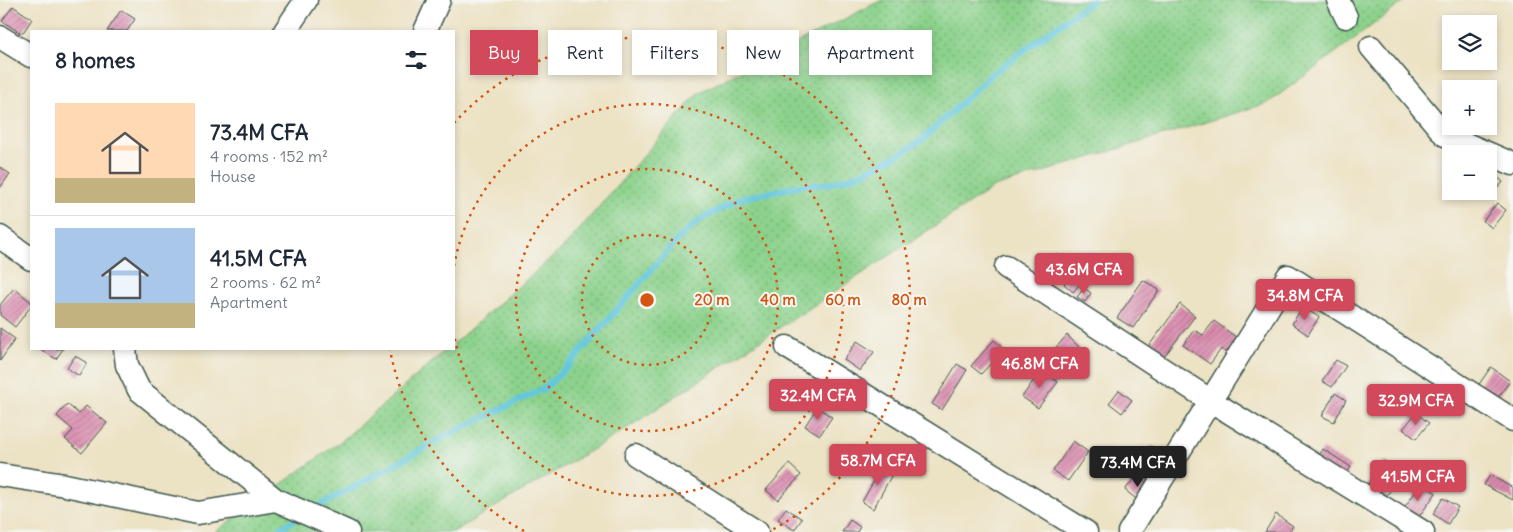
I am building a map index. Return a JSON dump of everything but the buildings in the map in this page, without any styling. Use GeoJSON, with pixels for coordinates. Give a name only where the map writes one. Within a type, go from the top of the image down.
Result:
{"type":"FeatureCollection","features":[{"type":"Feature","properties":{"kind":"street"},"geometry":{"type":"LineString","coordinates":[[286,30],[306,0]]}},
{"type":"Feature","properties":{"kind":"street"},"geometry":{"type":"LineString","coordinates":[[426,30],[439,0]]}},
{"type":"Feature","properties":{"kind":"street"},"geometry":{"type":"LineString","coordinates":[[0,36],[30,55]]}},
{"type":"Feature","properties":{"kind":"street"},"geometry":{"type":"LineString","coordinates":[[1371,47],[1445,135],[1513,164]]}},
{"type":"Feature","properties":{"kind":"street"},"geometry":{"type":"LineString","coordinates":[[0,237],[30,258]]}},
{"type":"Feature","properties":{"kind":"street"},"geometry":{"type":"LineString","coordinates":[[1006,267],[1211,401],[1423,532]]}},
{"type":"Feature","properties":{"kind":"street"},"geometry":{"type":"LineString","coordinates":[[1129,532],[1288,276],[1513,420]]}},
{"type":"Feature","properties":{"kind":"street"},"geometry":{"type":"LineString","coordinates":[[787,347],[1086,532]]}},
{"type":"Feature","properties":{"kind":"street"},"geometry":{"type":"LineString","coordinates":[[125,350],[127,365],[139,390],[276,500],[348,532]]}},
{"type":"Feature","properties":{"kind":"street"},"geometry":{"type":"LineString","coordinates":[[636,455],[757,532]]}},
{"type":"Feature","properties":{"kind":"street"},"geometry":{"type":"LineString","coordinates":[[0,475],[65,485],[198,513],[276,500]]}},
{"type":"Feature","properties":{"kind":"green space"},"geometry":{"type":"Polygon","coordinates":[[[882,0],[1406,0],[1268,103],[994,187],[615,436],[453,532],[215,532],[344,439],[446,350],[455,350],[455,342],[565,246],[698,93],[734,75],[799,75],[799,42],[809,37],[809,75],[932,75],[932,30],[823,30],[882,0]]]}},
{"type":"Feature","properties":{"kind":"waterway"},"geometry":{"type":"LineString","coordinates":[[312,510],[448,435],[545,388],[569,365],[678,239],[701,219],[742,198],[804,185],[827,184],[858,175],[896,156],[922,140],[993,73],[1093,0]]}},
{"type":"Feature","properties":{"kind":"waterway"},"geometry":{"type":"LineString","coordinates":[[274,532],[301,516]]}}]}
